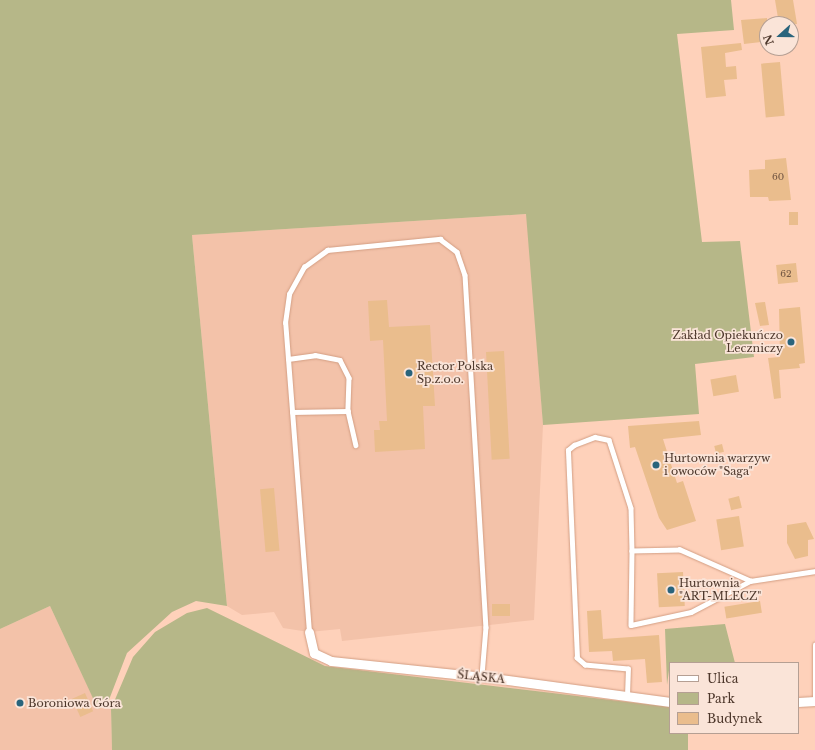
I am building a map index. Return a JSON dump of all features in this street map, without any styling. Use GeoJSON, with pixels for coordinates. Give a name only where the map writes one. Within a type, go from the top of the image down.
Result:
{"type":"FeatureCollection","features":[{"type":"Feature","properties":{"kind":"street","name":"ŚLĄSKA"},"geometry":{"type":"LineString","coordinates":[[308,632],[314,653],[331,661],[482,676],[669,702]]}},
{"type":"Feature","properties":{"kind":"street"},"geometry":{"type":"LineString","coordinates":[[799,702],[815,701]]}},
{"type":"Feature","properties":{"kind":"lane"},"geometry":{"type":"LineString","coordinates":[[308,632],[285,323],[289,294],[304,267],[326,250],[440,239],[457,252],[465,275],[484,596],[482,676]]}},
{"type":"Feature","properties":{"kind":"lane"},"geometry":{"type":"LineString","coordinates":[[288,359],[315,355],[340,360],[349,378],[348,411],[356,445]]}},
{"type":"Feature","properties":{"kind":"lane"},"geometry":{"type":"LineString","coordinates":[[292,412],[348,411]]}},
{"type":"Feature","properties":{"kind":"lane"},"geometry":{"type":"LineString","coordinates":[[627,696],[628,670],[585,665],[577,658],[568,450],[574,445],[595,437],[609,440],[631,508],[631,625],[691,612],[750,581],[815,571]]}},
{"type":"Feature","properties":{"kind":"lane"},"geometry":{"type":"LineString","coordinates":[[632,551],[680,550],[750,581]]}},
{"type":"Feature","properties":{"kind":"lane"},"geometry":{"type":"LineString","coordinates":[[815,645],[815,701]]}},
{"type":"Feature","properties":{"kind":"shaded area"},"geometry":{"type":"Polygon","coordinates":[[[527,214],[543,425],[534,620],[342,641],[340,629],[309,632],[283,628],[274,612],[242,615],[227,606],[192,235],[527,214]]]}},
{"type":"Feature","properties":{"kind":"shaded area"},"geometry":{"type":"Polygon","coordinates":[[[50,606],[98,708],[111,709],[112,750],[0,750],[0,629],[50,606]]]}},
{"type":"Feature","properties":{"kind":"green space"},"geometry":{"type":"Polygon","coordinates":[[[0,0],[731,0],[734,30],[677,34],[702,242],[740,241],[754,357],[695,364],[699,414],[543,425],[526,214],[192,235],[227,606],[196,601],[172,612],[127,653],[107,705],[98,709],[50,606],[0,629],[0,0]]]}},
{"type":"Feature","properties":{"kind":"green space"},"geometry":{"type":"Polygon","coordinates":[[[207,608],[325,666],[669,707],[669,734],[688,734],[688,750],[112,750],[111,709],[133,657],[155,632],[187,613],[207,608]]]}},
{"type":"Feature","properties":{"kind":"green space"},"geometry":{"type":"Polygon","coordinates":[[[725,624],[735,662],[669,662],[667,685],[665,629],[725,624]]]}},
{"type":"Feature","properties":{"kind":"building"},"geometry":{"type":"Polygon","coordinates":[[[775,0],[793,0],[796,16],[778,16],[775,0]]]}},
{"type":"Feature","properties":{"kind":"building"},"geometry":{"type":"Polygon","coordinates":[[[759,19],[759,42],[744,44],[741,20],[759,19]]]}},
{"type":"Feature","properties":{"kind":"building"},"geometry":{"type":"Polygon","coordinates":[[[741,43],[742,50],[725,53],[726,67],[736,66],[737,79],[724,80],[726,96],[706,98],[701,47],[741,43]]]}},
{"type":"Feature","properties":{"kind":"building"},"geometry":{"type":"Polygon","coordinates":[[[780,62],[785,116],[766,117],[761,64],[780,62]]]}},
{"type":"Feature","properties":{"kind":"building"},"geometry":{"type":"Polygon","coordinates":[[[786,158],[791,200],[769,201],[768,197],[750,197],[749,170],[765,169],[765,160],[786,158]]]}},
{"type":"Feature","properties":{"kind":"building"},"geometry":{"type":"Polygon","coordinates":[[[789,212],[798,212],[798,225],[789,225],[789,212]]]}},
{"type":"Feature","properties":{"kind":"building"},"geometry":{"type":"Polygon","coordinates":[[[796,263],[798,282],[778,284],[776,265],[796,263]]]}},
{"type":"Feature","properties":{"kind":"building","name":"Rector Polska Sp.z.o.o."},"geometry":{"type":"Polygon","coordinates":[[[387,300],[389,327],[430,325],[435,406],[423,406],[425,449],[375,452],[374,430],[380,430],[379,421],[387,421],[383,340],[370,341],[368,301],[387,300]]]}},
{"type":"Feature","properties":{"kind":"building"},"geometry":{"type":"Polygon","coordinates":[[[765,302],[769,325],[760,326],[755,303],[765,302]]]}},
{"type":"Feature","properties":{"kind":"building","name":"Zakład Opiekuńczo Leczniczy"},"geometry":{"type":"Polygon","coordinates":[[[800,307],[805,363],[799,364],[800,368],[779,370],[781,398],[774,399],[768,358],[780,357],[779,309],[800,307]]]}},
{"type":"Feature","properties":{"kind":"building"},"geometry":{"type":"Polygon","coordinates":[[[504,351],[510,459],[492,460],[486,352],[504,351]]]}},
{"type":"Feature","properties":{"kind":"building"},"geometry":{"type":"Polygon","coordinates":[[[736,375],[739,392],[713,396],[710,380],[736,375]]]}},
{"type":"Feature","properties":{"kind":"building"},"geometry":{"type":"Polygon","coordinates":[[[699,421],[701,435],[663,439],[677,483],[683,481],[696,521],[667,530],[659,518],[635,447],[630,448],[628,426],[699,421]]]}},
{"type":"Feature","properties":{"kind":"building"},"geometry":{"type":"Polygon","coordinates":[[[722,444],[724,452],[716,454],[714,446],[722,444]]]}},
{"type":"Feature","properties":{"kind":"building"},"geometry":{"type":"Polygon","coordinates":[[[274,488],[279,551],[266,552],[260,489],[274,488]]]}},
{"type":"Feature","properties":{"kind":"building"},"geometry":{"type":"Polygon","coordinates":[[[739,496],[742,508],[731,510],[728,499],[739,496]]]}},
{"type":"Feature","properties":{"kind":"building"},"geometry":{"type":"Polygon","coordinates":[[[739,516],[744,547],[721,550],[716,520],[739,516]]]}},
{"type":"Feature","properties":{"kind":"building"},"geometry":{"type":"Polygon","coordinates":[[[806,522],[814,539],[808,540],[808,556],[795,559],[787,543],[787,525],[806,522]]]}},
{"type":"Feature","properties":{"kind":"building","name":"Hurtownia \"ART-MLECZ\""},"geometry":{"type":"Polygon","coordinates":[[[683,572],[685,606],[659,607],[657,573],[683,572]]]}},
{"type":"Feature","properties":{"kind":"building"},"geometry":{"type":"Polygon","coordinates":[[[760,601],[762,613],[726,618],[724,607],[760,601]]]}},
{"type":"Feature","properties":{"kind":"building"},"geometry":{"type":"Polygon","coordinates":[[[492,604],[510,604],[510,616],[492,616],[492,604]]]}},
{"type":"Feature","properties":{"kind":"building"},"geometry":{"type":"Polygon","coordinates":[[[601,610],[603,639],[659,635],[662,682],[647,683],[645,659],[613,661],[612,651],[589,652],[587,611],[601,610]]]}},
{"type":"Feature","properties":{"kind":"building"},"geometry":{"type":"Polygon","coordinates":[[[85,693],[93,711],[80,717],[72,699],[85,693]]]}},
{"type":"Feature","properties":{"kind":"place","name":"Zakład Opiekuńczo Leczniczy"},"geometry":{"type":"Point","coordinates":[791,342]}},
{"type":"Feature","properties":{"kind":"place","name":"Rector Polska Sp.z.o.o."},"geometry":{"type":"Point","coordinates":[409,373]}},
{"type":"Feature","properties":{"kind":"place","name":"Hurtownia warzyw i owoców \"Saga\""},"geometry":{"type":"Point","coordinates":[656,465]}},
{"type":"Feature","properties":{"kind":"place","name":"Hurtownia \"ART-MLECZ\""},"geometry":{"type":"Point","coordinates":[671,590]}},
{"type":"Feature","properties":{"kind":"place","name":"Boroniowa Góra"},"geometry":{"type":"Point","coordinates":[20,703]}}]}
